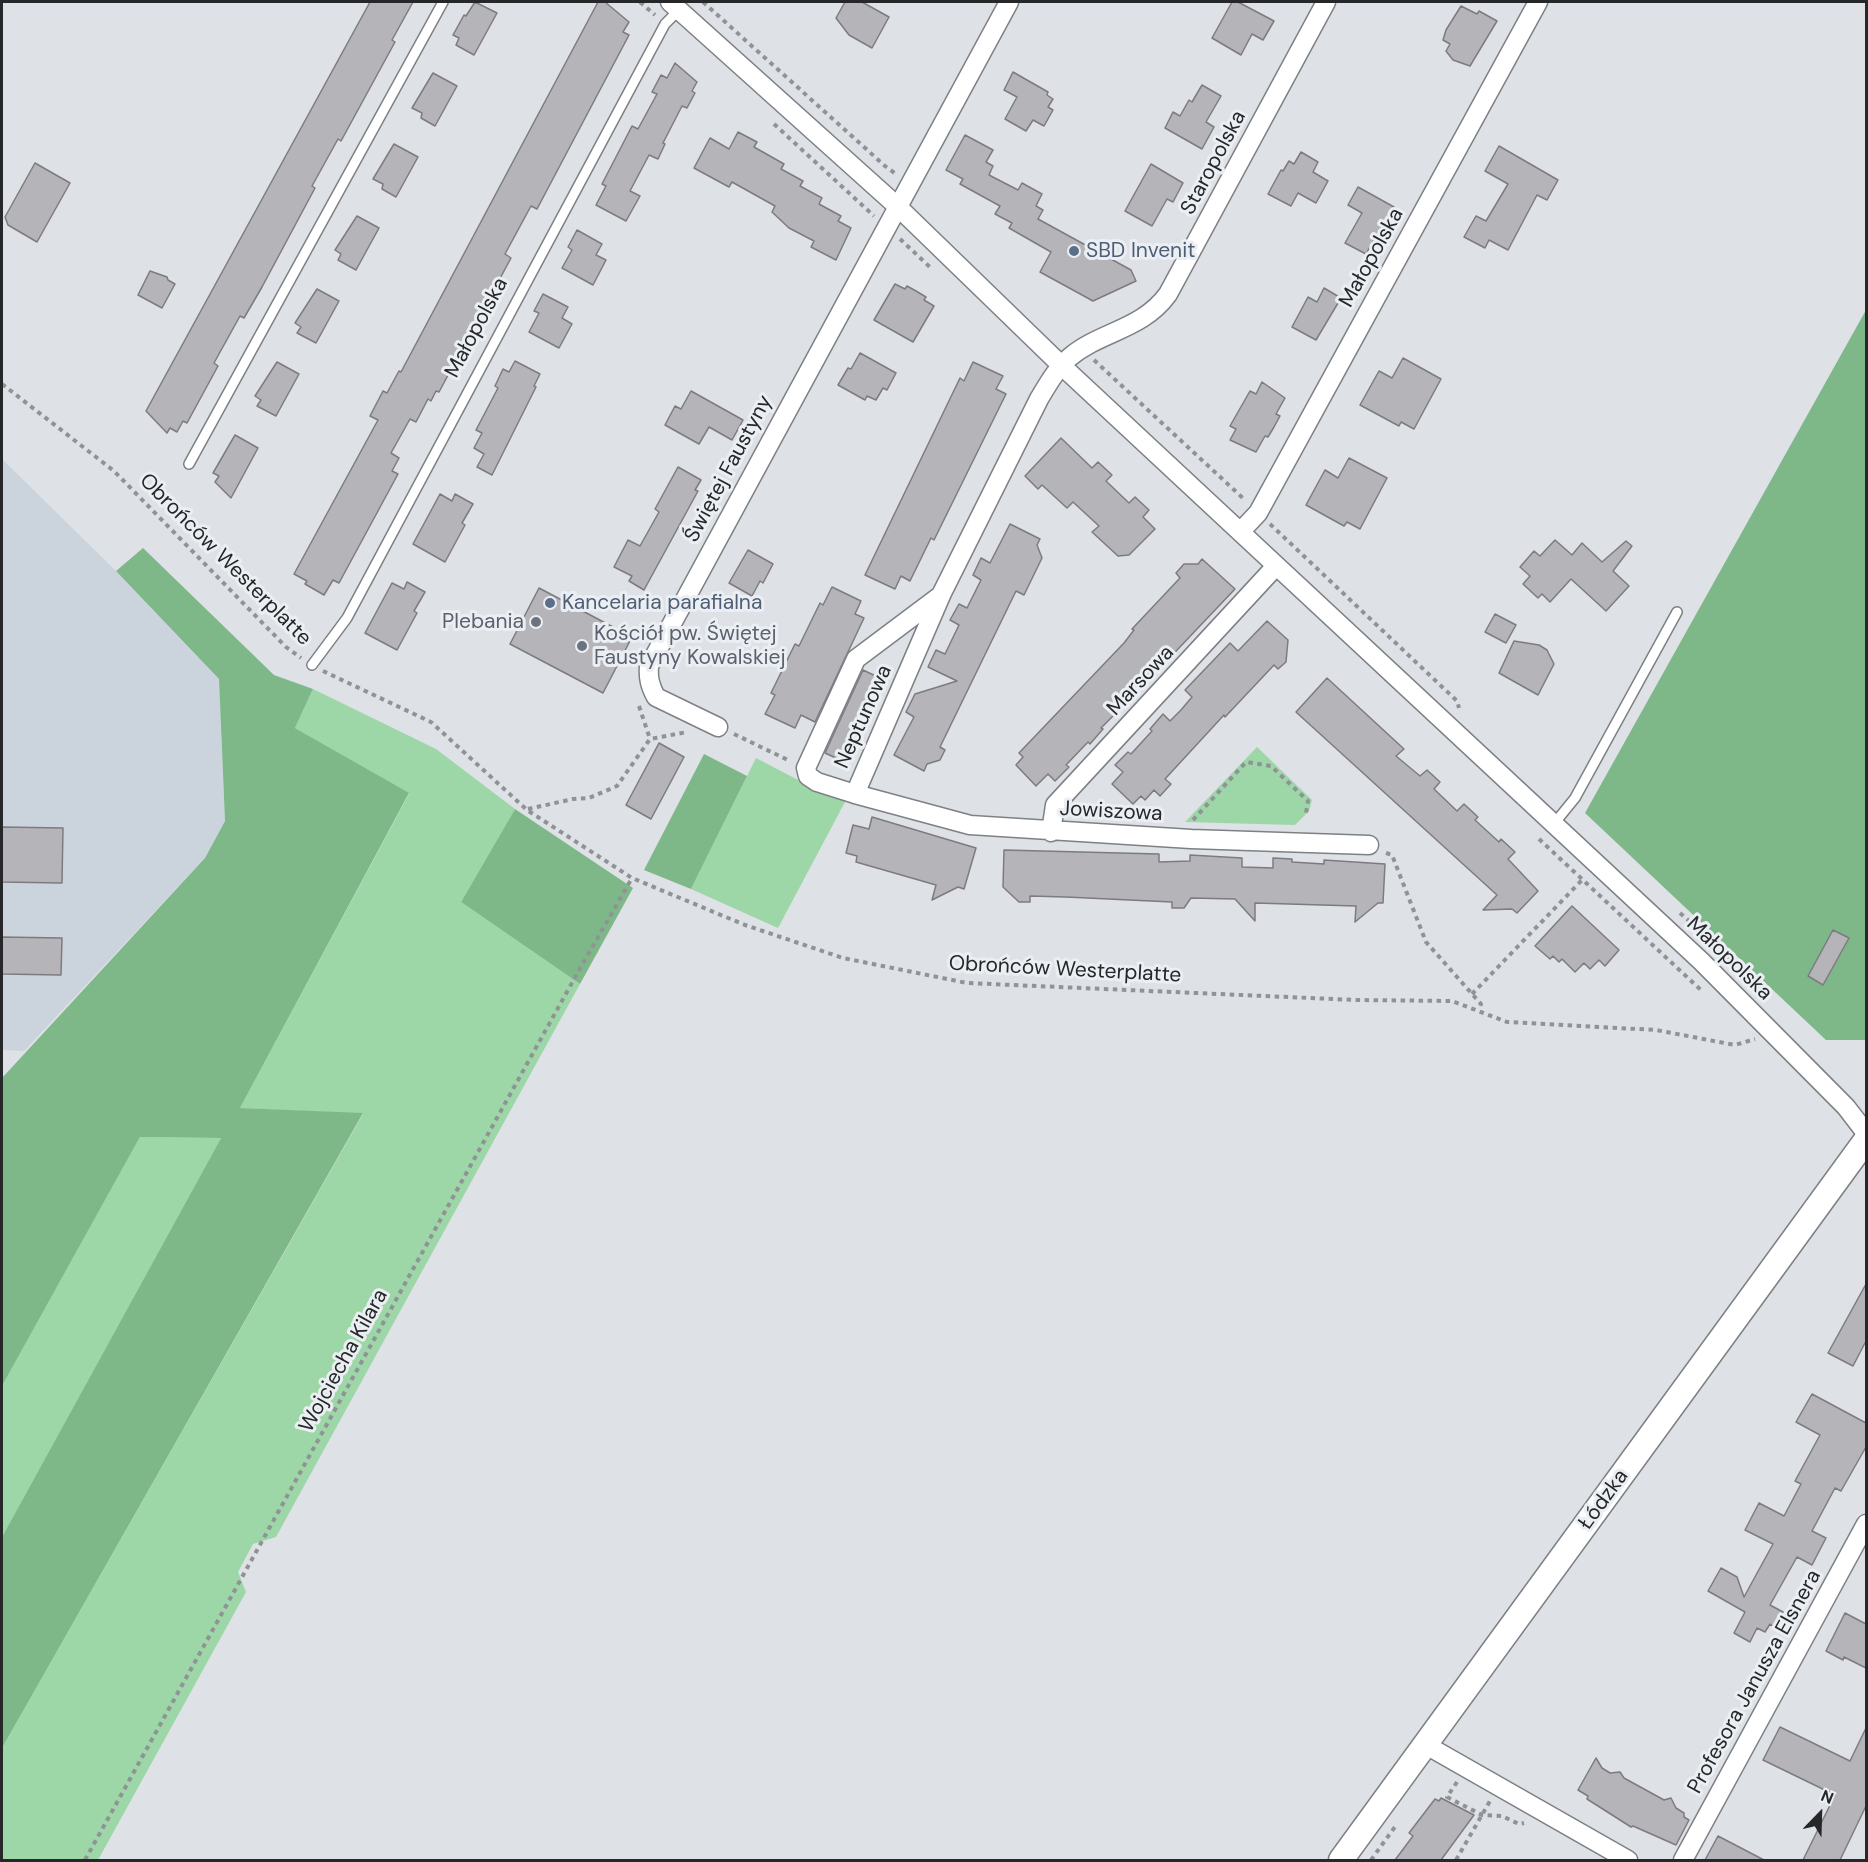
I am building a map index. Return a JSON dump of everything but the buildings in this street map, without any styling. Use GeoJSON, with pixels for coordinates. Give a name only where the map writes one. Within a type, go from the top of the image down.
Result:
{"type":"FeatureCollection","features":[{"type":"Feature","properties":{"kind":"street"},"geometry":{"type":"LineString","coordinates":[[897,206],[1009,2]]}},
{"type":"Feature","properties":{"kind":"street","name":"Staropolska"},"geometry":{"type":"LineString","coordinates":[[1062,366],[1082,349],[1155,311],[1168,294],[1326,2]]}},
{"type":"Feature","properties":{"kind":"street","name":"Małopolska"},"geometry":{"type":"LineString","coordinates":[[1240,532],[1258,513],[1539,2]]}},
{"type":"Feature","properties":{"kind":"street","name":"Małopolska"},"geometry":{"type":"LineString","coordinates":[[674,6],[897,206],[1062,366],[1701,961],[1846,1107],[1866,1132]]}},
{"type":"Feature","properties":{"kind":"street","name":"Świętej Faustyny"},"geometry":{"type":"LineString","coordinates":[[718,727],[656,697],[648,677],[649,666],[897,206]]}},
{"type":"Feature","properties":{"kind":"street","name":"Neptunowa"},"geometry":{"type":"LineString","coordinates":[[942,593],[856,659],[806,768],[808,776],[817,782],[855,794],[942,593],[1039,399],[1062,366]]}},
{"type":"Feature","properties":{"kind":"street","name":"Marsowa"},"geometry":{"type":"LineString","coordinates":[[1051,832],[1055,806],[1276,566]]}},
{"type":"Feature","properties":{"kind":"street","name":"Jowiszowa"},"geometry":{"type":"LineString","coordinates":[[855,794],[970,825],[1051,832],[1369,845]]}},
{"type":"Feature","properties":{"kind":"street","name":"Łódzka"},"geometry":{"type":"LineString","coordinates":[[1341,1860],[1866,1140]]}},
{"type":"Feature","properties":{"kind":"street","name":"Profesora Janusza Elsnera"},"geometry":{"type":"LineString","coordinates":[[1683,1860],[1866,1524]]}},
{"type":"Feature","properties":{"kind":"street"},"geometry":{"type":"LineString","coordinates":[[1426,1745],[1620,1858]]}},
{"type":"Feature","properties":{"kind":"lane"},"geometry":{"type":"LineString","coordinates":[[189,464],[443,2]]}},
{"type":"Feature","properties":{"kind":"lane","name":"Małopolska"},"geometry":{"type":"LineString","coordinates":[[312,665],[347,618],[674,6]]}},
{"type":"Feature","properties":{"kind":"lane"},"geometry":{"type":"LineString","coordinates":[[1553,825],[1575,798],[1677,612]]}},
{"type":"Feature","properties":{"kind":"path"},"geometry":{"type":"LineString","coordinates":[[703,2],[885,166],[909,183]]}},
{"type":"Feature","properties":{"kind":"path"},"geometry":{"type":"LineString","coordinates":[[1082,349],[1457,701],[1460,712]]}},
{"type":"Feature","properties":{"kind":"path","name":"Obrońców Westerplatte"},"geometry":{"type":"LineString","coordinates":[[2,384],[114,471],[286,647],[312,665],[431,722],[527,810],[632,878],[746,925],[843,958],[967,983],[1356,1000],[1452,1001],[1507,1022],[1656,1030],[1735,1046],[1754,1040],[1768,1028]]}},
{"type":"Feature","properties":{"kind":"path"},"geometry":{"type":"LineString","coordinates":[[527,810],[573,799],[589,798],[617,786],[650,739],[718,727],[806,768]]}},
{"type":"Feature","properties":{"kind":"path"},"geometry":{"type":"LineString","coordinates":[[1191,839],[1192,821],[1246,762],[1271,766],[1308,801],[1306,813]]}},
{"type":"Feature","properties":{"kind":"path"},"geometry":{"type":"LineString","coordinates":[[1369,845],[1392,855],[1426,942],[1481,1004],[1479,1010]]}},
{"type":"Feature","properties":{"kind":"path","name":"Wojciecha Kilara"},"geometry":{"type":"LineString","coordinates":[[85,1860],[632,878]]}},
{"type":"Feature","properties":{"kind":"path"},"geometry":{"type":"LineString","coordinates":[[1473,994],[1582,879]]}},
{"type":"Feature","properties":{"kind":"path"},"geometry":{"type":"LineString","coordinates":[[1678,911],[1720,949],[1770,1001]]}},
{"type":"Feature","properties":{"kind":"path"},"geometry":{"type":"LineString","coordinates":[[1454,1762],[1447,1775],[1458,1781],[1447,1797],[1482,1815],[1502,1816],[1519,1824],[1530,1822]]}},
{"type":"Feature","properties":{"kind":"path"},"geometry":{"type":"LineString","coordinates":[[1456,1860],[1498,1786]]}},
{"type":"Feature","properties":{"kind":"path"},"geometry":{"type":"LineString","coordinates":[[1371,1860],[1399,1822]]}},
{"type":"Feature","properties":{"kind":"shaded area"},"geometry":{"type":"Polygon","coordinates":[[[2,459],[116,571],[219,679],[225,821],[205,858],[24,1051],[2,1050],[2,459]]]}},
{"type":"Feature","properties":{"kind":"green space"},"geometry":{"type":"Polygon","coordinates":[[[1866,310],[1866,1040],[1826,1040],[1585,813],[1866,310]]]}},
{"type":"Feature","properties":{"kind":"green space"},"geometry":{"type":"Polygon","coordinates":[[[143,548],[274,675],[313,689],[295,728],[409,793],[240,1108],[363,1113],[2,1748],[2,1537],[221,1138],[140,1137],[2,1386],[2,1078],[205,858],[225,821],[219,679],[116,571],[143,548]]]}},
{"type":"Feature","properties":{"kind":"green space"},"geometry":{"type":"Polygon","coordinates":[[[313,689],[436,749],[515,809],[461,902],[580,984],[276,1537],[253,1544],[238,1572],[246,1592],[98,1860],[2,1860],[2,1748],[363,1114],[240,1108],[409,794],[295,728],[313,689]]]}},
{"type":"Feature","properties":{"kind":"green space"},"geometry":{"type":"Polygon","coordinates":[[[1257,747],[1312,800],[1309,811],[1295,825],[1185,822],[1257,747]]]}},
{"type":"Feature","properties":{"kind":"green space"},"geometry":{"type":"Polygon","coordinates":[[[704,754],[747,776],[691,889],[644,870],[704,754]]]}},
{"type":"Feature","properties":{"kind":"green space"},"geometry":{"type":"Polygon","coordinates":[[[756,758],[821,792],[846,800],[778,928],[691,889],[756,758]]]}},
{"type":"Feature","properties":{"kind":"green space"},"geometry":{"type":"Polygon","coordinates":[[[515,809],[633,888],[580,984],[461,902],[515,809]]]}},
{"type":"Feature","properties":{"kind":"green space"},"geometry":{"type":"Polygon","coordinates":[[[140,1137],[221,1138],[2,1537],[2,1386],[140,1137]]]}},
{"type":"Feature","properties":{"kind":"place","name":"SBD Invenit"},"geometry":{"type":"Point","coordinates":[1074,251]}},
{"type":"Feature","properties":{"kind":"place","name":"Kancelaria parafialna"},"geometry":{"type":"Point","coordinates":[550,603]}},
{"type":"Feature","properties":{"kind":"place","name":"Plebania"},"geometry":{"type":"Point","coordinates":[536,622]}},
{"type":"Feature","properties":{"kind":"place","name":"Kościół pw. Świętej Faustyny Kowalskiej"},"geometry":{"type":"Point","coordinates":[582,646]}}]}
